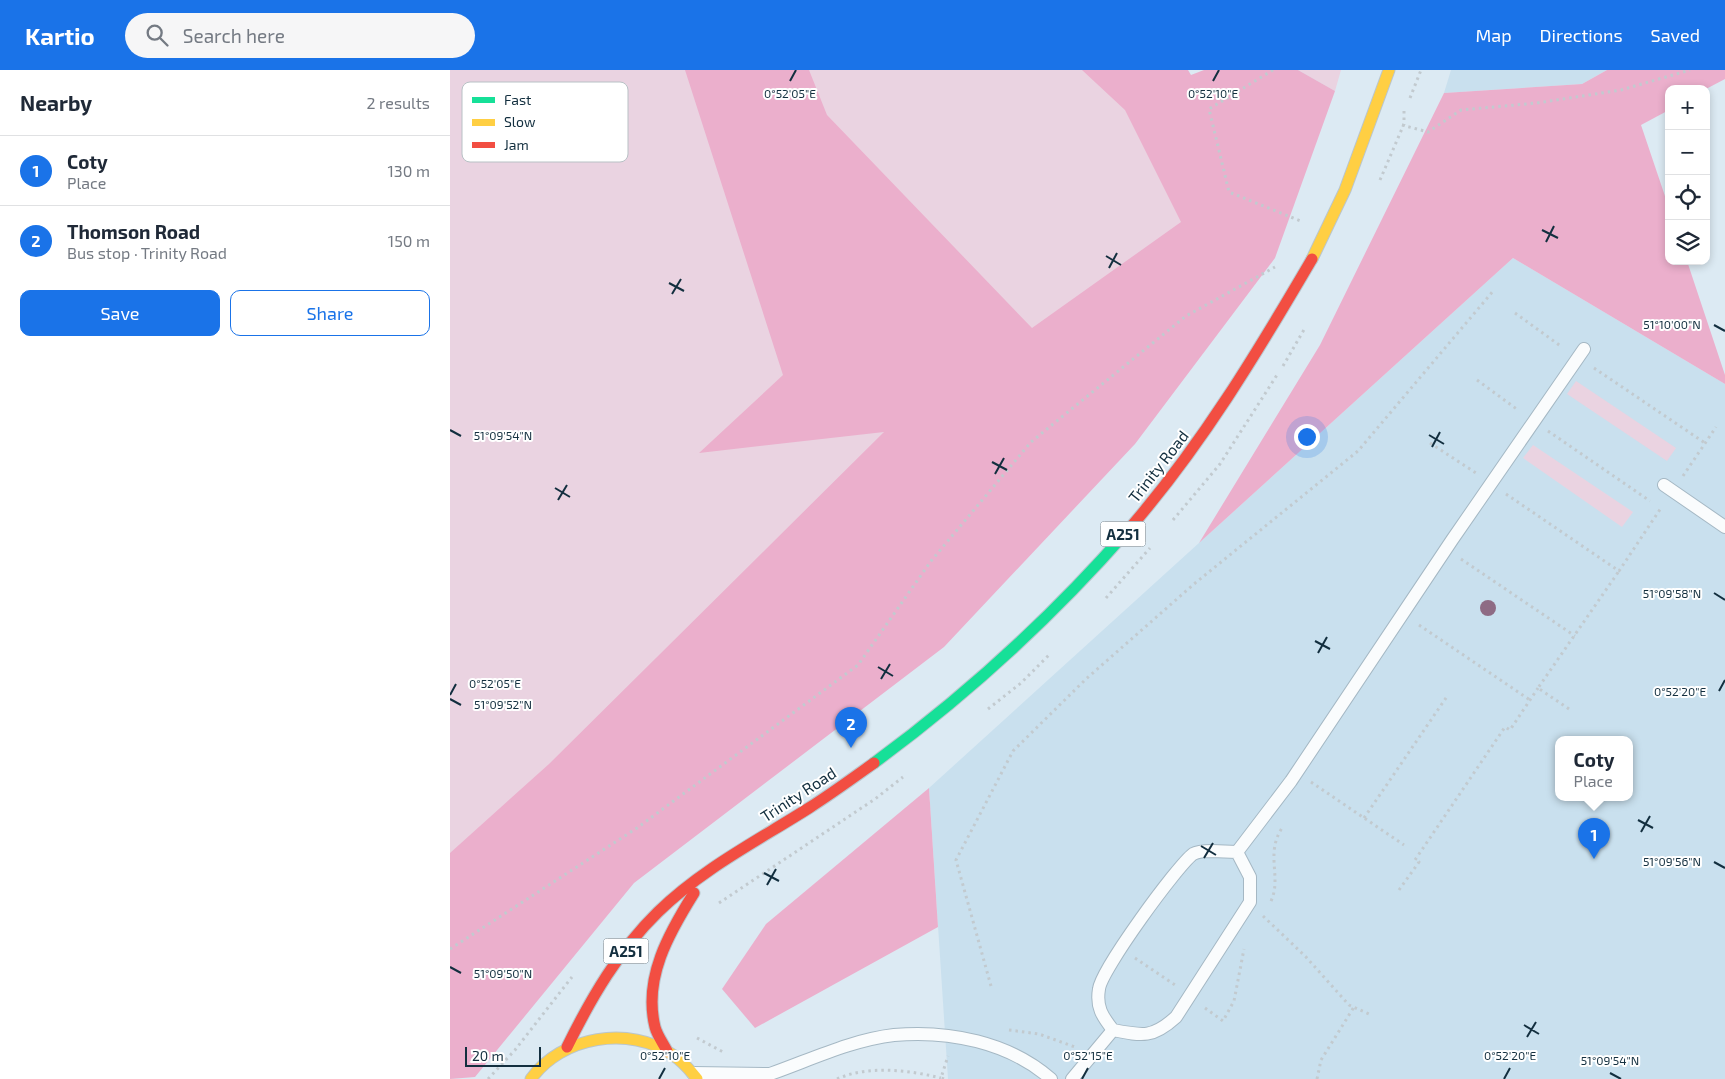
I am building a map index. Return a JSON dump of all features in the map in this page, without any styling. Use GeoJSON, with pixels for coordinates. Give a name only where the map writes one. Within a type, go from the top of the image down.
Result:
{"type":"FeatureCollection","features":[{"type":"Feature","properties":{"kind":"main road","name":"Trinity Road"},"geometry":{"type":"LineString","coordinates":[[567,1047],[588,1003],[622,956],[658,912],[707,872],[837,789],[952,703],[1024,640],[1084,578],[1176,474],[1266,340],[1326,231],[1358,159],[1388,70]]}},
{"type":"Feature","properties":{"kind":"main road","name":"Trinity Road"},"geometry":{"type":"LineString","coordinates":[[696,1076],[667,1051],[654,1029],[651,1005],[654,977],[668,934],[707,872]]}},
{"type":"Feature","properties":{"kind":"main road","name":"Trinity Road"},"geometry":{"type":"LineString","coordinates":[[531,1079],[535,1073],[567,1047],[605,1037],[634,1038],[667,1051]]}},
{"type":"Feature","properties":{"kind":"lane"},"geometry":{"type":"LineString","coordinates":[[1238,852],[1291,781],[1584,349]]}},
{"type":"Feature","properties":{"kind":"lane"},"geometry":{"type":"LineString","coordinates":[[1668,488],[1725,527]]}},
{"type":"Feature","properties":{"kind":"lane"},"geometry":{"type":"LineString","coordinates":[[1195,852],[1238,852],[1250,877],[1250,902],[1238,924],[1176,1017],[1164,1028],[1148,1035],[1113,1030],[1099,1013],[1099,987],[1108,969],[1172,876],[1195,852]]}},
{"type":"Feature","properties":{"kind":"lane"},"geometry":{"type":"LineString","coordinates":[[1072,1079],[1113,1030]]}},
{"type":"Feature","properties":{"kind":"lane"},"geometry":{"type":"LineString","coordinates":[[696,1076],[733,1074],[768,1077],[848,1046],[893,1036],[955,1036],[1003,1050],[1022,1059],[1051,1079]]}},
{"type":"Feature","properties":{"kind":"path"},"geometry":{"type":"LineString","coordinates":[[1273,70],[1209,109],[1229,192],[1326,231]]}},
{"type":"Feature","properties":{"kind":"path"},"geometry":{"type":"LineString","coordinates":[[1396,127],[1404,124],[1428,132],[1461,110],[1537,103],[1621,90],[1690,70]]}},
{"type":"Feature","properties":{"kind":"path"},"geometry":{"type":"LineString","coordinates":[[450,949],[637,828],[858,665],[931,561],[1031,442],[1186,316],[1264,275],[1280,264]]}},
{"type":"Feature","properties":{"kind":"path"},"geometry":{"type":"LineString","coordinates":[[991,986],[956,860],[1013,751],[1086,679],[1194,584],[1358,451],[1494,290]]}},
{"type":"Feature","properties":{"kind":"path"},"geometry":{"type":"LineString","coordinates":[[1515,313],[1568,351]]}},
{"type":"Feature","properties":{"kind":"path"},"geometry":{"type":"LineString","coordinates":[[1587,363],[1705,444]]}},
{"type":"Feature","properties":{"kind":"path"},"geometry":{"type":"LineString","coordinates":[[1477,380],[1525,414]]}},
{"type":"Feature","properties":{"kind":"path"},"geometry":{"type":"LineString","coordinates":[[1399,890],[1419,862],[1415,860],[1505,727],[1510,730],[1661,508],[1668,488],[1705,444],[1716,427]]}},
{"type":"Feature","properties":{"kind":"path"},"geometry":{"type":"LineString","coordinates":[[1544,428],[1661,508]]}},
{"type":"Feature","properties":{"kind":"path"},"geometry":{"type":"LineString","coordinates":[[1430,443],[1483,478]]}},
{"type":"Feature","properties":{"kind":"path"},"geometry":{"type":"LineString","coordinates":[[1501,491],[1618,570]]}},
{"type":"Feature","properties":{"kind":"path"},"geometry":{"type":"LineString","coordinates":[[1457,556],[1574,636]]}},
{"type":"Feature","properties":{"kind":"path"},"geometry":{"type":"LineString","coordinates":[[1403,614],[1530,700]]}},
{"type":"Feature","properties":{"kind":"path"},"geometry":{"type":"LineString","coordinates":[[1538,688],[1569,709]]}},
{"type":"Feature","properties":{"kind":"path"},"geometry":{"type":"LineString","coordinates":[[1364,818],[1448,695]]}},
{"type":"Feature","properties":{"kind":"path"},"geometry":{"type":"LineString","coordinates":[[1306,778],[1404,845]]}},
{"type":"Feature","properties":{"kind":"path"},"geometry":{"type":"LineString","coordinates":[[1268,907],[1275,882],[1273,853],[1277,835],[1286,822]]}},
{"type":"Feature","properties":{"kind":"path"},"geometry":{"type":"LineString","coordinates":[[1223,1021],[1234,1001],[1240,978],[1241,960],[1252,933],[1265,912]]}},
{"type":"Feature","properties":{"kind":"path"},"geometry":{"type":"LineString","coordinates":[[1263,916],[1306,957],[1349,1005],[1369,1014]]}},
{"type":"Feature","properties":{"kind":"path"},"geometry":{"type":"LineString","coordinates":[[1238,924],[1252,933]]}},
{"type":"Feature","properties":{"kind":"path"},"geometry":{"type":"LineString","coordinates":[[1133,956],[1180,989]]}},
{"type":"Feature","properties":{"kind":"path"},"geometry":{"type":"LineString","coordinates":[[1318,1079],[1321,1060],[1354,1007]]}},
{"type":"Feature","properties":{"kind":"path"},"geometry":{"type":"LineString","coordinates":[[1003,1050],[1007,1030],[1039,1034],[1073,1046],[1090,1057]]}},
{"type":"Feature","properties":{"kind":"path"},"geometry":{"type":"LineString","coordinates":[[693,1036],[734,1056],[733,1074]]}},
{"type":"Feature","properties":{"kind":"path"},"geometry":{"type":"LineString","coordinates":[[837,1079],[849,1074],[867,1071],[920,1073],[942,1079],[955,1036]]}},
{"type":"Feature","properties":{"kind":"shaded area"},"geometry":{"type":"Polygon","coordinates":[[[450,70],[1125,70],[1222,261],[450,898],[450,70]]]}},
{"type":"Feature","properties":{"kind":"shaded area"},"geometry":{"type":"Polygon","coordinates":[[[685,70],[809,70],[827,115],[1032,328],[1181,222],[1125,110],[1082,70],[1188,70],[1191,75],[1204,70],[1298,70],[1335,91],[1275,258],[1135,444],[944,647],[634,883],[475,1077],[450,1079],[450,853],[549,764],[884,432],[699,453],[783,375],[685,70]]]}},
{"type":"Feature","properties":{"kind":"shaded area"},"geometry":{"type":"Polygon","coordinates":[[[1298,70],[1341,70],[1335,91],[1298,70]]]}},
{"type":"Feature","properties":{"kind":"shaded area"},"geometry":{"type":"Polygon","coordinates":[[[1451,70],[1607,70],[1582,84],[1444,93],[1451,70]]]}},
{"type":"Feature","properties":{"kind":"shaded area"},"geometry":{"type":"Polygon","coordinates":[[[1607,70],[1725,70],[1725,79],[1710,87],[1710,85],[1665,85],[1665,112],[1641,125],[1665,196],[1665,265],[1688,265],[1725,375],[1725,384],[1513,258],[1199,543],[1320,345],[1444,93],[1582,84],[1607,70]]]}},
{"type":"Feature","properties":{"kind":"shaded area"},"geometry":{"type":"Polygon","coordinates":[[[1513,258],[1725,384],[1725,1079],[948,1079],[929,788],[1513,258]]]}},
{"type":"Feature","properties":{"kind":"shaded area"},"geometry":{"type":"Polygon","coordinates":[[[1576,381],[1676,448],[1667,461],[1567,394],[1576,381]]]}},
{"type":"Feature","properties":{"kind":"shaded area"},"geometry":{"type":"Polygon","coordinates":[[[1533,445],[1633,512],[1622,527],[1523,458],[1533,445]]]}},
{"type":"Feature","properties":{"kind":"shaded area"},"geometry":{"type":"Polygon","coordinates":[[[929,788],[938,927],[755,1028],[722,989],[766,924],[929,788]]]}},
{"type":"Feature","properties":{"kind":"traffic: fast"},"geometry":{"type":"LineString","coordinates":[[874,763],[943,710],[1008,653],[1070,593],[1129,529]]}},
{"type":"Feature","properties":{"kind":"traffic: slow"},"geometry":{"type":"LineString","coordinates":[[1312,259],[1345,190],[1389,70]]}},
{"type":"Feature","properties":{"kind":"traffic: slow"},"geometry":{"type":"LineString","coordinates":[[531,1079],[544,1064],[560,1053],[578,1045],[597,1040],[617,1038],[637,1040],[656,1046],[676,1057],[697,1079]]}},
{"type":"Feature","properties":{"kind":"traffic: jam"},"geometry":{"type":"LineString","coordinates":[[1129,529],[1204,432],[1249,364],[1312,259]]}},
{"type":"Feature","properties":{"kind":"traffic: jam"},"geometry":{"type":"LineString","coordinates":[[567,1047],[618,958],[658,912],[711,869],[817,803],[874,763]]}},
{"type":"Feature","properties":{"kind":"traffic: jam"},"geometry":{"type":"LineString","coordinates":[[667,1051],[656,1030],[652,1009],[655,974],[668,940],[694,893]]}},
{"type":"Feature","properties":{"kind":"place","name":"Thomson Road"},"geometry":{"type":"Point","coordinates":[851,748]}},
{"type":"Feature","properties":{"kind":"place","name":"Coty"},"geometry":{"type":"Point","coordinates":[1594,859]}}]}
